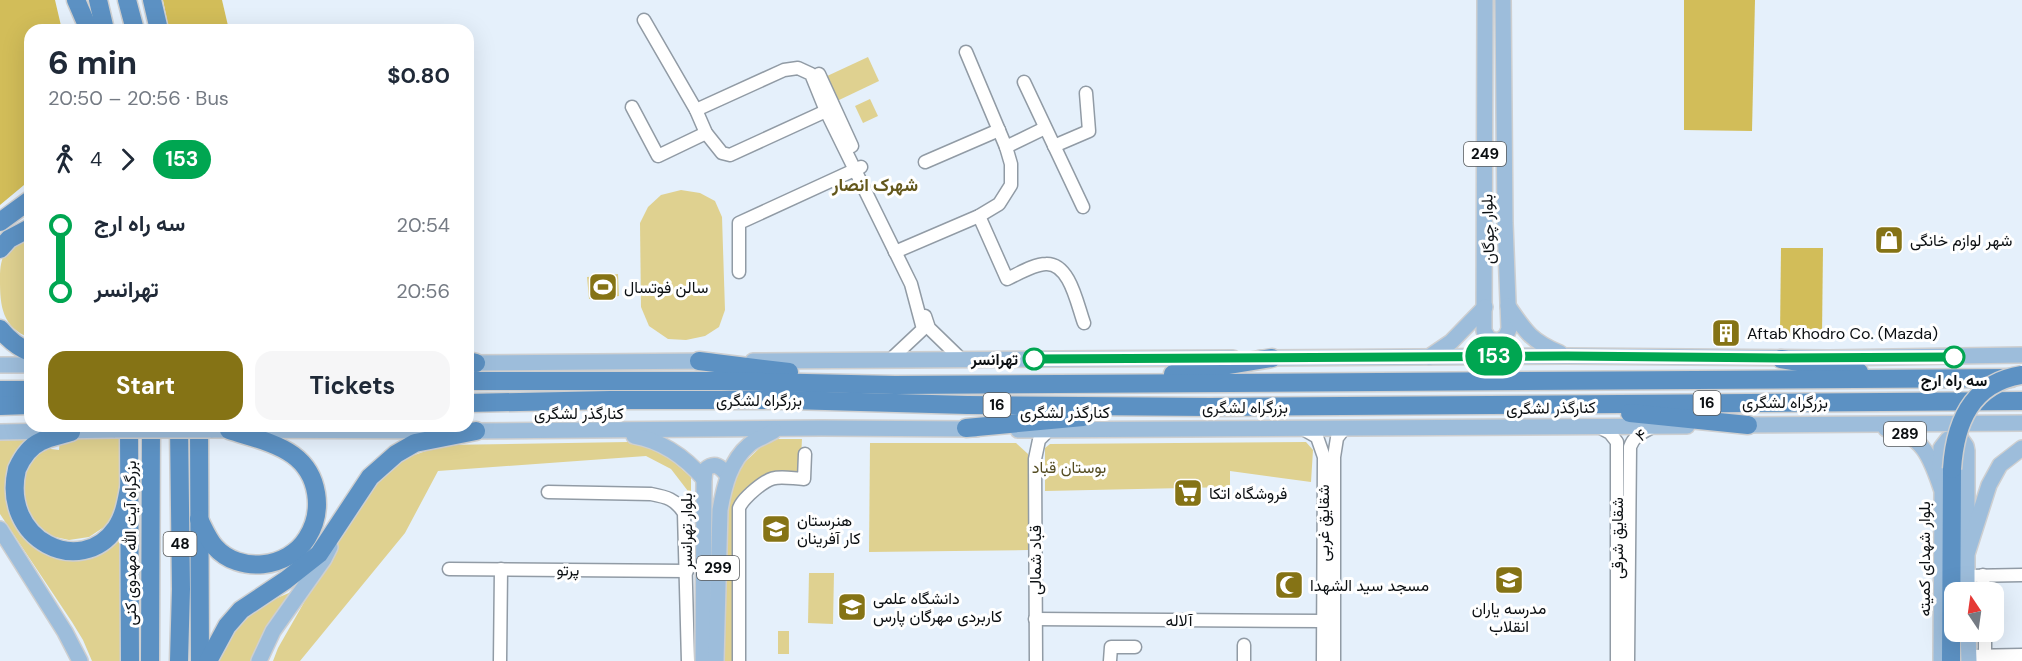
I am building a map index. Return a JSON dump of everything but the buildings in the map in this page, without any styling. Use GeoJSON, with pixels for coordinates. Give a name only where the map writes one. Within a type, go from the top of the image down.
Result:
{"type":"FeatureCollection","features":[{"type":"Feature","properties":{"kind":"highway"},"geometry":{"type":"LineString","coordinates":[[75,0],[81,24]]}},
{"type":"Feature","properties":{"kind":"highway"},"geometry":{"type":"LineString","coordinates":[[75,0],[86,24]]}},
{"type":"Feature","properties":{"kind":"highway"},"geometry":{"type":"LineString","coordinates":[[98,0],[104,24]]}},
{"type":"Feature","properties":{"kind":"highway"},"geometry":{"type":"LineString","coordinates":[[127,0],[133,24]]}},
{"type":"Feature","properties":{"kind":"highway"},"geometry":{"type":"LineString","coordinates":[[152,0],[158,24]]}},
{"type":"Feature","properties":{"kind":"highway"},"geometry":{"type":"LineString","coordinates":[[0,222],[24,204]]}},
{"type":"Feature","properties":{"kind":"highway"},"geometry":{"type":"LineString","coordinates":[[0,249],[9,239],[24,231]]}},
{"type":"Feature","properties":{"kind":"highway"},"geometry":{"type":"LineString","coordinates":[[0,329],[8,339],[24,350]]}},
{"type":"Feature","properties":{"kind":"highway"},"geometry":{"type":"LineString","coordinates":[[1118,383],[1272,358]]}},
{"type":"Feature","properties":{"kind":"highway"},"geometry":{"type":"LineString","coordinates":[[1781,358],[1908,380]]}},
{"type":"Feature","properties":{"kind":"highway"},"geometry":{"type":"LineString","coordinates":[[699,362],[827,375],[895,385]]}},
{"type":"Feature","properties":{"kind":"highway"},"geometry":{"type":"LineString","coordinates":[[1963,659],[1952,469],[1957,431],[1973,402],[1996,383],[2022,376]]}},
{"type":"Feature","properties":{"kind":"highway","name":"بزرگراه لشگری"},"geometry":{"type":"LineString","coordinates":[[474,381],[710,381],[895,385],[1908,380],[2022,376]]}},
{"type":"Feature","properties":{"kind":"highway"},"geometry":{"type":"LineString","coordinates":[[0,390],[24,390]]}},
{"type":"Feature","properties":{"kind":"highway","name":"بزرگراه لشگری"},"geometry":{"type":"LineString","coordinates":[[474,403],[790,400],[967,405],[1210,407],[2022,401]]}},
{"type":"Feature","properties":{"kind":"highway"},"geometry":{"type":"LineString","coordinates":[[1527,404],[1748,425]]}},
{"type":"Feature","properties":{"kind":"highway"},"geometry":{"type":"LineString","coordinates":[[0,406],[24,405]]}},
{"type":"Feature","properties":{"kind":"highway"},"geometry":{"type":"LineString","coordinates":[[966,428],[1210,407]]}},
{"type":"Feature","properties":{"kind":"highway"},"geometry":{"type":"LineString","coordinates":[[71,432],[40,442],[22,457],[15,474],[10,500],[13,513],[21,528],[33,540],[47,548],[64,550],[79,550],[99,543],[116,529],[121,518],[130,479]]}},
{"type":"Feature","properties":{"kind":"highway","name":"بزرگراه آیت الله مهدوی کنی"},"geometry":{"type":"LineString","coordinates":[[123,432],[130,479],[130,661]]}},
{"type":"Feature","properties":{"kind":"highway","name":"بزرگراه آیت الله مهدوی کنی"},"geometry":{"type":"LineString","coordinates":[[150,661],[152,432]]}},
{"type":"Feature","properties":{"kind":"highway","name":"48"},"geometry":{"type":"LineString","coordinates":[[179,432],[181,589],[179,661]]}},
{"type":"Feature","properties":{"kind":"highway"},"geometry":{"type":"LineString","coordinates":[[200,661],[199,519],[212,432]]}},
{"type":"Feature","properties":{"kind":"highway"},"geometry":{"type":"LineString","coordinates":[[199,519],[216,549],[232,561],[245,565],[273,563],[286,557],[307,538],[315,518],[317,501],[315,483],[295,456],[265,442],[228,432]]}},
{"type":"Feature","properties":{"kind":"highway"},"geometry":{"type":"LineString","coordinates":[[208,661],[227,626],[241,610],[286,580],[319,554],[370,477],[396,454],[415,443],[471,432]]}},
{"type":"Feature","properties":{"kind":"main road","name":"بلوار چوگان"},"geometry":{"type":"LineString","coordinates":[[1485,0],[1484,332],[1489,339],[1500,341],[1509,329],[1505,223],[1503,0]]}},
{"type":"Feature","properties":{"kind":"main road","name":"بلوار چوگان"},"geometry":{"type":"LineString","coordinates":[[1509,306],[1527,334],[1545,347],[1567,356]]}},
{"type":"Feature","properties":{"kind":"main road"},"geometry":{"type":"LineString","coordinates":[[1429,357],[1452,342],[1485,307]]}},
{"type":"Feature","properties":{"kind":"main road"},"geometry":{"type":"LineString","coordinates":[[474,362],[1567,356],[1781,358],[2020,354]]}},
{"type":"Feature","properties":{"kind":"main road"},"geometry":{"type":"LineString","coordinates":[[0,365],[24,365]]}},
{"type":"Feature","properties":{"kind":"main road","name":"کنارگذر لشگری"},"geometry":{"type":"LineString","coordinates":[[476,431],[1300,427],[1344,429],[2022,423]]}},
{"type":"Feature","properties":{"kind":"main road","name":"بلوار شهدای کمیته"},"geometry":{"type":"LineString","coordinates":[[1836,425],[1898,430],[1915,440],[1931,459],[1942,491],[1941,661]]}},
{"type":"Feature","properties":{"kind":"main road","name":"بلوار تهرانسر"},"geometry":{"type":"LineString","coordinates":[[716,661],[720,510],[728,476],[749,445],[778,429]]}},
{"type":"Feature","properties":{"kind":"main road","name":"بلوار تهرانسر"},"geometry":{"type":"LineString","coordinates":[[605,431],[648,439],[664,446],[686,459],[704,479],[703,661]]}},
{"type":"Feature","properties":{"kind":"main road","name":"کنارگذر لشگری"},"geometry":{"type":"LineString","coordinates":[[0,432],[71,432]]}},
{"type":"Feature","properties":{"kind":"main road"},"geometry":{"type":"LineString","coordinates":[[1942,491],[1939,468],[1941,448],[1948,439],[1961,439],[1967,451],[1967,582]]}},
{"type":"Feature","properties":{"kind":"main road"},"geometry":{"type":"LineString","coordinates":[[1967,554],[1989,486],[2000,465],[2022,448]]}},
{"type":"Feature","properties":{"kind":"main road"},"geometry":{"type":"LineString","coordinates":[[704,479],[705,470],[712,465],[723,469],[728,476]]}},
{"type":"Feature","properties":{"kind":"main road"},"geometry":{"type":"LineString","coordinates":[[259,661],[273,631],[324,559],[348,511]]}},
{"type":"Feature","properties":{"kind":"main road"},"geometry":{"type":"LineString","coordinates":[[0,529],[65,632],[80,661]]}},
{"type":"Feature","properties":{"kind":"main road"},"geometry":{"type":"LineString","coordinates":[[1963,659],[1966,642]]}},
{"type":"Feature","properties":{"kind":"street"},"geometry":{"type":"LineString","coordinates":[[644,20],[696,110],[706,133],[722,153],[730,154],[826,111]]}},
{"type":"Feature","properties":{"kind":"street"},"geometry":{"type":"LineString","coordinates":[[898,251],[979,216],[999,204],[1011,185],[1011,164],[1006,147],[966,52]]}},
{"type":"Feature","properties":{"kind":"street"},"geometry":{"type":"LineString","coordinates":[[696,110],[784,70],[798,68],[811,74],[826,111],[859,168]]}},
{"type":"Feature","properties":{"kind":"street"},"geometry":{"type":"LineString","coordinates":[[811,74],[813,69],[818,71],[911,284],[923,329],[890,360]]}},
{"type":"Feature","properties":{"kind":"street"},"geometry":{"type":"LineString","coordinates":[[1023,82],[1083,207]]}},
{"type":"Feature","properties":{"kind":"street"},"geometry":{"type":"LineString","coordinates":[[1054,146],[1089,131],[1086,93]]}},
{"type":"Feature","properties":{"kind":"street"},"geometry":{"type":"LineString","coordinates":[[632,107],[658,156],[706,133]]}},
{"type":"Feature","properties":{"kind":"street"},"geometry":{"type":"LineString","coordinates":[[1006,147],[1045,128]]}},
{"type":"Feature","properties":{"kind":"street"},"geometry":{"type":"LineString","coordinates":[[925,162],[999,130]]}},
{"type":"Feature","properties":{"kind":"street"},"geometry":{"type":"LineString","coordinates":[[739,272],[739,223],[859,168]]}},
{"type":"Feature","properties":{"kind":"street"},"geometry":{"type":"LineString","coordinates":[[979,216],[1007,279],[1044,264],[1057,265],[1065,273],[1084,323]]}},
{"type":"Feature","properties":{"kind":"street"},"geometry":{"type":"LineString","coordinates":[[898,251],[916,281],[929,328],[962,360]]}},
{"type":"Feature","properties":{"kind":"street","name":"شقایق شرقی"},"geometry":{"type":"LineString","coordinates":[[1596,426],[1610,433],[1617,442],[1617,661]]}},
{"type":"Feature","properties":{"kind":"street","name":"۴"},"geometry":{"type":"LineString","coordinates":[[1630,447],[1632,440],[1655,426]]}},
{"type":"Feature","properties":{"kind":"street"},"geometry":{"type":"LineString","coordinates":[[1300,427],[1317,437],[1329,457]]}},
{"type":"Feature","properties":{"kind":"street"},"geometry":{"type":"LineString","coordinates":[[1329,457],[1337,438],[1344,429]]}},
{"type":"Feature","properties":{"kind":"street"},"geometry":{"type":"LineString","coordinates":[[1014,430],[1029,441],[1035,459]]}},
{"type":"Feature","properties":{"kind":"street"},"geometry":{"type":"LineString","coordinates":[[1035,459],[1040,440],[1049,430]]}},
{"type":"Feature","properties":{"kind":"street","name":"شقایق شرقی"},"geometry":{"type":"LineString","coordinates":[[1628,661],[1630,447]]}},
{"type":"Feature","properties":{"kind":"street"},"geometry":{"type":"LineString","coordinates":[[739,661],[739,508],[741,502],[765,480],[773,477],[804,478],[805,454]]}},
{"type":"Feature","properties":{"kind":"street","name":"شقایق غربی"},"geometry":{"type":"LineString","coordinates":[[1329,457],[1329,581],[1334,661]]}},
{"type":"Feature","properties":{"kind":"street","name":"قباد شمالی"},"geometry":{"type":"LineString","coordinates":[[1035,459],[1035,661]]}},
{"type":"Feature","properties":{"kind":"street"},"geometry":{"type":"LineString","coordinates":[[548,492],[651,494],[668,497],[675,501],[684,513],[688,661]]}},
{"type":"Feature","properties":{"kind":"street","name":"پرتو"},"geometry":{"type":"LineString","coordinates":[[449,569],[687,571]]}},
{"type":"Feature","properties":{"kind":"street"},"geometry":{"type":"LineString","coordinates":[[501,569],[501,661]]}},
{"type":"Feature","properties":{"kind":"street"},"geometry":{"type":"LineString","coordinates":[[1983,575],[1983,582]]}},
{"type":"Feature","properties":{"kind":"street"},"geometry":{"type":"LineString","coordinates":[[1967,576],[2022,575]]}},
{"type":"Feature","properties":{"kind":"street","name":"شقایق غربی"},"geometry":{"type":"LineString","coordinates":[[1323,661],[1323,621],[1329,581]]}},
{"type":"Feature","properties":{"kind":"street"},"geometry":{"type":"LineString","coordinates":[[688,640],[703,613]]}},
{"type":"Feature","properties":{"kind":"street","name":"آلاله"},"geometry":{"type":"LineString","coordinates":[[1035,619],[1323,621]]}},
{"type":"Feature","properties":{"kind":"street"},"geometry":{"type":"LineString","coordinates":[[1985,642],[1985,658]]}},
{"type":"Feature","properties":{"kind":"street"},"geometry":{"type":"LineString","coordinates":[[1244,645],[1244,661]]}},
{"type":"Feature","properties":{"kind":"street"},"geometry":{"type":"LineString","coordinates":[[1110,661],[1111,647],[1135,646]]}},
{"type":"Feature","properties":{"kind":"street"},"geometry":{"type":"LineString","coordinates":[[1963,659],[2022,655]]}},
{"type":"Feature","properties":{"kind":"green space"},"geometry":{"type":"Polygon","coordinates":[[[868,57],[879,81],[837,101],[825,77],[868,57]]]}},
{"type":"Feature","properties":{"kind":"green space"},"geometry":{"type":"Polygon","coordinates":[[[870,99],[878,116],[863,123],[855,106],[870,99]]]}},
{"type":"Feature","properties":{"kind":"green space"},"geometry":{"type":"Polygon","coordinates":[[[681,190],[700,193],[715,201],[722,217],[725,310],[719,327],[705,336],[686,340],[668,339],[649,326],[641,307],[640,223],[648,207],[661,195],[681,190]]]}},
{"type":"Feature","properties":{"kind":"green space"},"geometry":{"type":"Polygon","coordinates":[[[24,236],[24,335],[8,322],[2,307],[1,263],[5,253],[24,236]]]}},
{"type":"Feature","properties":{"kind":"green space","name":"سالن فوتسال"},"geometry":{"type":"Polygon","coordinates":[[[618,274],[619,296],[589,299],[587,277],[618,274]]]}},
{"type":"Feature","properties":{"kind":"green space"},"geometry":{"type":"Polygon","coordinates":[[[0,433],[35,433],[8,472],[6,499],[20,535],[52,554],[116,533],[124,537],[123,661],[92,661],[72,622],[0,514],[0,433]]]}},
{"type":"Feature","properties":{"kind":"green space"},"geometry":{"type":"Polygon","coordinates":[[[60,438],[122,439],[121,496],[113,517],[104,527],[89,537],[69,540],[46,535],[23,510],[19,476],[27,461],[51,440],[51,449],[59,450],[60,438]]]}},
{"type":"Feature","properties":{"kind":"green space"},"geometry":{"type":"Polygon","coordinates":[[[802,439],[800,477],[772,476],[740,499],[734,661],[721,661],[723,501],[744,463],[768,440],[802,439]]]}},
{"type":"Feature","properties":{"kind":"green space"},"geometry":{"type":"Polygon","coordinates":[[[628,442],[660,450],[691,477],[691,495],[671,469],[646,456],[438,471],[405,533],[300,661],[273,661],[278,648],[370,487],[403,459],[443,445],[628,442]]]}},
{"type":"Feature","properties":{"kind":"green space","name":"بوستان قباد"},"geometry":{"type":"Polygon","coordinates":[[[1306,442],[1313,450],[1311,482],[1230,471],[1230,487],[1045,491],[1045,448],[1050,444],[1306,442]]]}},
{"type":"Feature","properties":{"kind":"green space"},"geometry":{"type":"Polygon","coordinates":[[[870,443],[1016,443],[1028,454],[1028,550],[869,552],[870,443]]]}},
{"type":"Feature","properties":{"kind":"green space"},"geometry":{"type":"Polygon","coordinates":[[[809,573],[834,573],[833,624],[808,623],[809,573]]]}},
{"type":"Feature","properties":{"kind":"green space"},"geometry":{"type":"Polygon","coordinates":[[[296,590],[264,635],[250,661],[213,661],[233,628],[258,606],[296,590]]]}},
{"type":"Feature","properties":{"kind":"green space"},"geometry":{"type":"Polygon","coordinates":[[[778,631],[789,631],[789,654],[778,654],[778,631]]]}},
{"type":"Feature","properties":{"kind":"shaded area"},"geometry":{"type":"Polygon","coordinates":[[[0,0],[55,0],[61,24],[24,24],[24,185],[0,205],[0,0]]]}},
{"type":"Feature","properties":{"kind":"shaded area"},"geometry":{"type":"Polygon","coordinates":[[[163,0],[222,0],[228,24],[168,24],[163,0]]]}},
{"type":"Feature","properties":{"kind":"shaded area"},"geometry":{"type":"Polygon","coordinates":[[[1684,0],[1755,0],[1752,131],[1684,130],[1684,0]]]}},
{"type":"Feature","properties":{"kind":"shaded area"},"geometry":{"type":"Polygon","coordinates":[[[1781,248],[1823,248],[1822,336],[1780,336],[1781,248]]]}},
{"type":"Feature","properties":{"kind":"bus line","name":"153"},"geometry":{"type":"LineString","coordinates":[[1034,359],[1567,356],[1954,357]]}},
{"type":"Feature","properties":{"kind":"place","name":"شهر لوازم خانگی"},"geometry":{"type":"Point","coordinates":[1889,240]}},
{"type":"Feature","properties":{"kind":"place","name":"سالن فوتسال"},"geometry":{"type":"Point","coordinates":[603,287]}},
{"type":"Feature","properties":{"kind":"place","name":"Aftab Khodro Co. (Mazda)"},"geometry":{"type":"Point","coordinates":[1726,333]}},
{"type":"Feature","properties":{"kind":"place","name":"سه راه ارج"},"geometry":{"type":"Point","coordinates":[1954,357]}},
{"type":"Feature","properties":{"kind":"place","name":"تهرانسر"},"geometry":{"type":"Point","coordinates":[1034,359]}},
{"type":"Feature","properties":{"kind":"place","name":"فروشگاه اتکا"},"geometry":{"type":"Point","coordinates":[1188,493]}},
{"type":"Feature","properties":{"kind":"place","name":"هنرستان کار آفرینان"},"geometry":{"type":"Point","coordinates":[776,529]}},
{"type":"Feature","properties":{"kind":"place","name":"مدرسه یاران انقلاب"},"geometry":{"type":"Point","coordinates":[1509,580]}},
{"type":"Feature","properties":{"kind":"place","name":"مسجد سید الشهدا"},"geometry":{"type":"Point","coordinates":[1289,585]}},
{"type":"Feature","properties":{"kind":"place","name":"دانشگاه علمی کاربردی مهرگان پارس"},"geometry":{"type":"Point","coordinates":[852,607]}},
{"type":"Feature","properties":{"kind":"district","name":"شهرک انصار"},"geometry":{"type":"Point","coordinates":[875,185]}}]}
